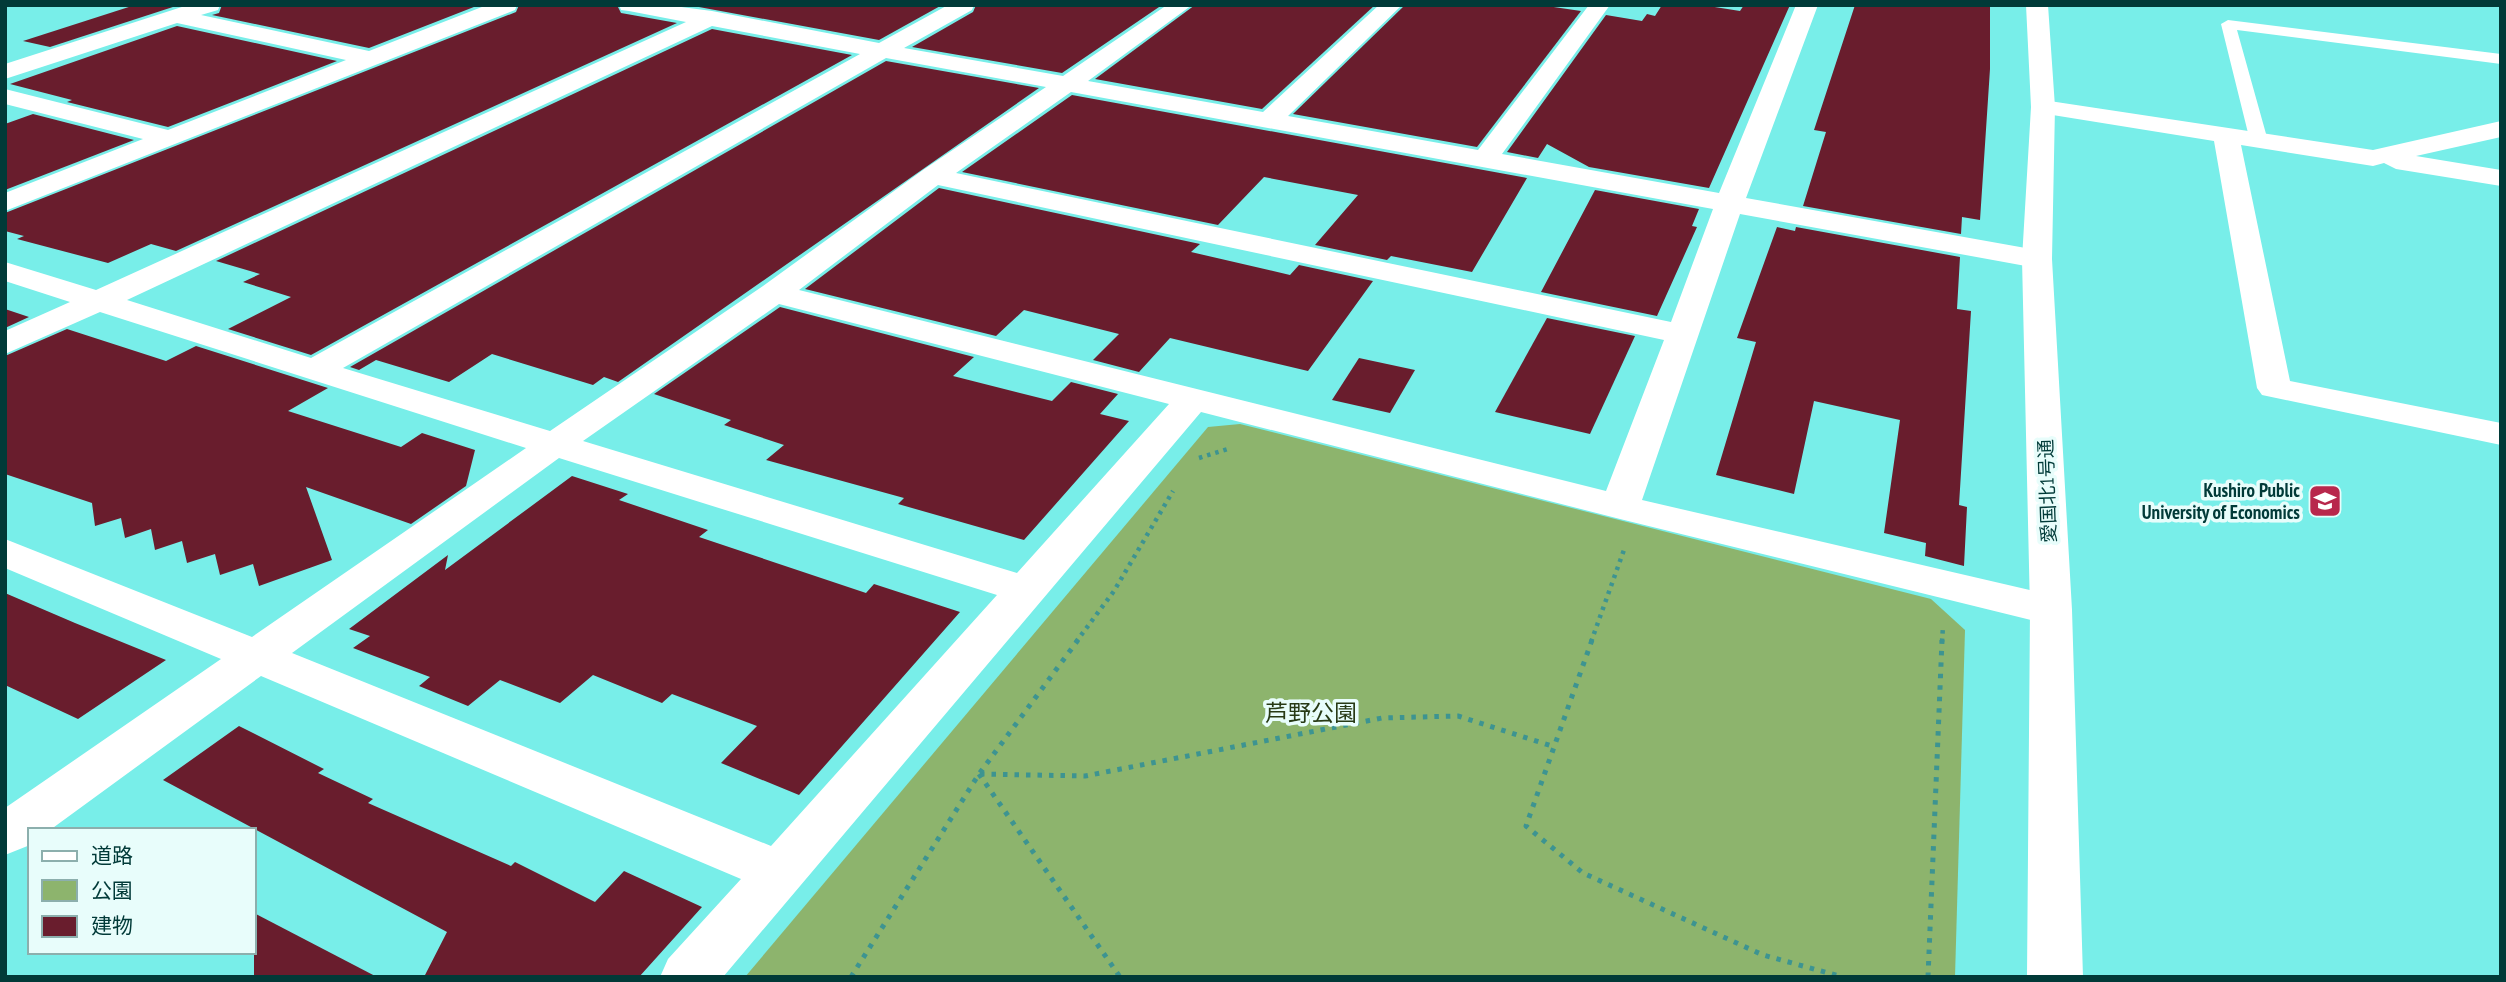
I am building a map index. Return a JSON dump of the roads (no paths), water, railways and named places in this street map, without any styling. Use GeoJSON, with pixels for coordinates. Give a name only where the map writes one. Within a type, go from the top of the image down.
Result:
{"type":"FeatureCollection","features":[{"type":"Feature","properties":{"kind":"street"},"geometry":{"type":"LineString","coordinates":[[5,72],[210,5]]}},
{"type":"Feature","properties":{"kind":"street"},"geometry":{"type":"LineString","coordinates":[[5,202],[508,5]]}},
{"type":"Feature","properties":{"kind":"street"},"geometry":{"type":"LineString","coordinates":[[629,5],[2037,259]]}},
{"type":"Feature","properties":{"kind":"street"},"geometry":{"type":"LineString","coordinates":[[5,344],[740,5]]}},
{"type":"Feature","properties":{"kind":"street"},"geometry":{"type":"LineString","coordinates":[[314,370],[964,5]]}},
{"type":"Feature","properties":{"kind":"street"},"geometry":{"type":"LineString","coordinates":[[5,835],[555,444],[774,293],[933,176],[1182,5]]}},
{"type":"Feature","properties":{"kind":"street"},"geometry":{"type":"LineString","coordinates":[[1269,120],[1392,5]]}},
{"type":"Feature","properties":{"kind":"street"},"geometry":{"type":"LineString","coordinates":[[1485,159],[1600,5]]}},
{"type":"Feature","properties":{"kind":"street"},"geometry":{"type":"LineString","coordinates":[[1620,507],[1730,202],[1807,5]]}},
{"type":"Feature","properties":{"kind":"street","name":"愛国北1号通"},"geometry":{"type":"LineString","coordinates":[[2037,5],[2043,107],[2037,259],[2051,610],[2055,977]]}},
{"type":"Feature","properties":{"kind":"street"},"geometry":{"type":"LineString","coordinates":[[176,16],[371,59]]}},
{"type":"Feature","properties":{"kind":"street"},"geometry":{"type":"LineString","coordinates":[[5,96],[169,138]]}},
{"type":"Feature","properties":{"kind":"street"},"geometry":{"type":"LineString","coordinates":[[2043,107],[2501,178]]}},
{"type":"Feature","properties":{"kind":"street"},"geometry":{"type":"LineString","coordinates":[[2373,158],[2501,129]]}},
{"type":"Feature","properties":{"kind":"street"},"geometry":{"type":"LineString","coordinates":[[2226,136],[2274,387],[2501,434]]}},
{"type":"Feature","properties":{"kind":"street"},"geometry":{"type":"LineString","coordinates":[[933,176],[1682,334]]}},
{"type":"Feature","properties":{"kind":"street"},"geometry":{"type":"LineString","coordinates":[[5,271],[314,370],[1026,590]]}},
{"type":"Feature","properties":{"kind":"street"},"geometry":{"type":"LineString","coordinates":[[774,293],[1620,507],[2051,610]]}},
{"type":"Feature","properties":{"kind":"street"},"geometry":{"type":"LineString","coordinates":[[688,977],[1194,399]]}},
{"type":"Feature","properties":{"kind":"street"},"geometry":{"type":"LineString","coordinates":[[5,552],[779,872]]}},
{"type":"Feature","properties":{"kind":"lane"},"geometry":{"type":"LineString","coordinates":[[2259,141],[2228,24],[2501,58]]}},
{"type":"Feature","properties":{"kind":"place","name":"Kushiro Public University of Economics"},"geometry":{"type":"Point","coordinates":[2325,501]}},
{"type":"Feature","properties":{"kind":"park label","name":"芦野公園"},"geometry":{"type":"Point","coordinates":[1311,713]}}]}
